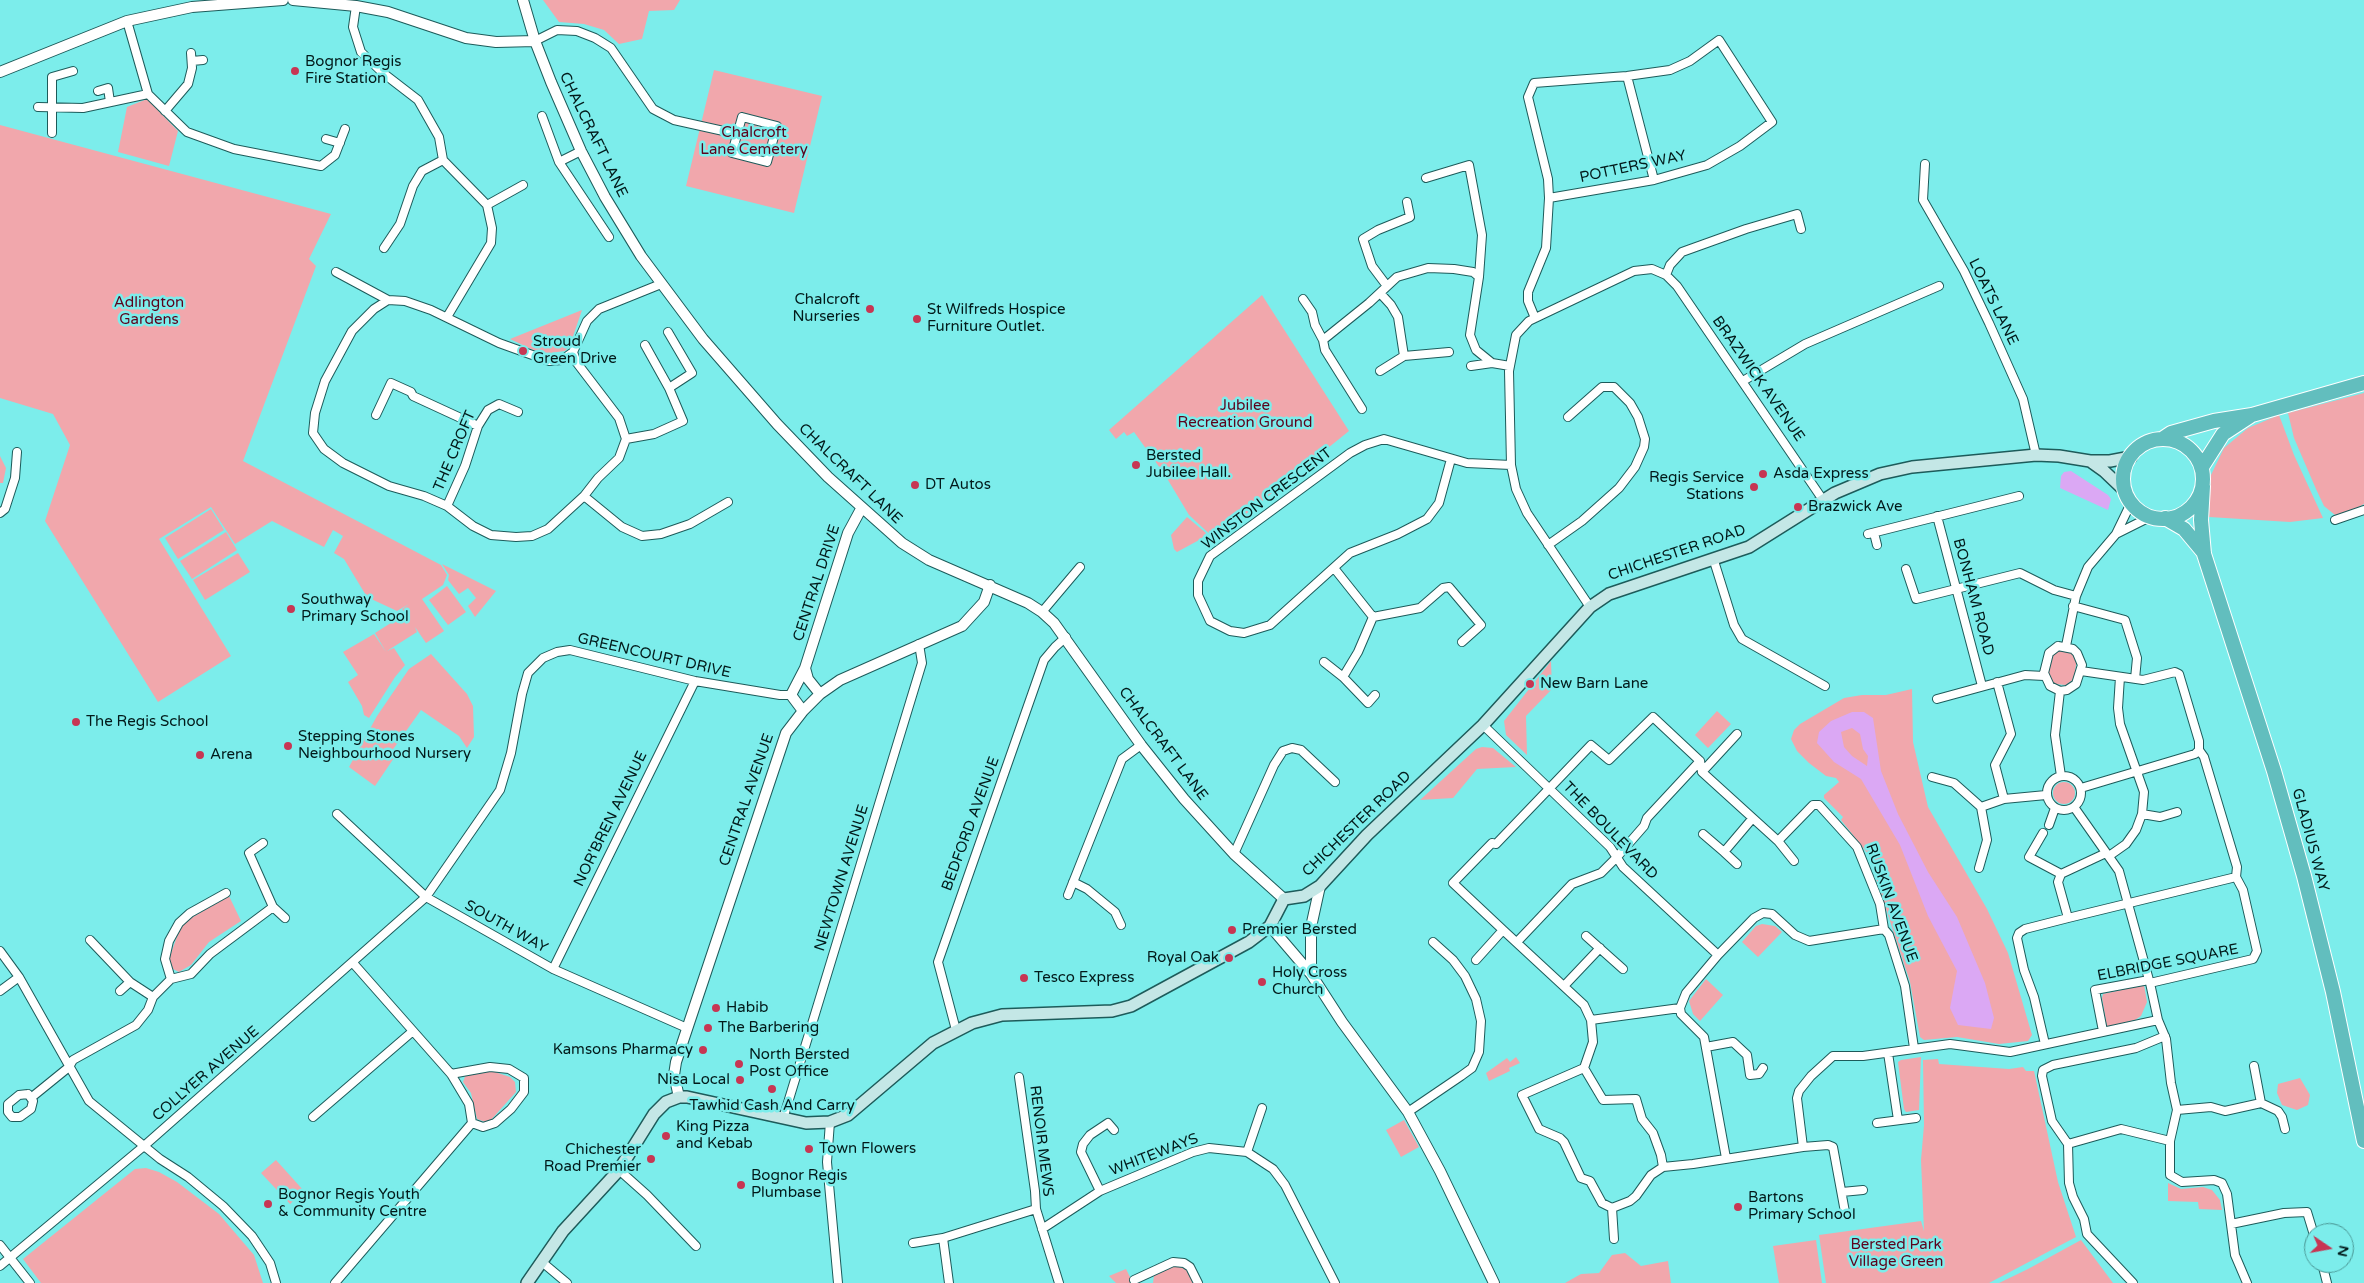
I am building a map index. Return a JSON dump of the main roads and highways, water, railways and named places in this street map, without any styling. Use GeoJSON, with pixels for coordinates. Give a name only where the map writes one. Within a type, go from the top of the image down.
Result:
{"type":"FeatureCollection","features":[{"type":"Feature","properties":{"kind":"highway"},"geometry":{"type":"LineString","coordinates":[[2161,439],[2174,440],[2185,445],[2195,454],[2202,467],[2203,486],[2193,506],[2184,513],[2165,518],[2150,517],[2140,512],[2128,497],[2124,472],[2131,457],[2140,446],[2161,439],[2171,433],[2214,420],[2252,415],[2364,383]]}},
{"type":"Feature","properties":{"kind":"highway"},"geometry":{"type":"LineString","coordinates":[[2202,467],[2224,434],[2252,415]]}},
{"type":"Feature","properties":{"kind":"highway","name":"GLADIUS WAY"},"geometry":{"type":"LineString","coordinates":[[2203,486],[2201,534],[2204,554],[2274,771],[2304,876],[2333,992],[2364,1141]]}},
{"type":"Feature","properties":{"kind":"highway","name":"GLADIUS WAY"},"geometry":{"type":"LineString","coordinates":[[2165,518],[2184,529],[2204,554]]}},
{"type":"Feature","properties":{"kind":"main road","name":"CHICHESTER ROAD"},"geometry":{"type":"LineString","coordinates":[[528,1283],[563,1231],[619,1170],[654,1114],[666,1102],[679,1097],[695,1098],[783,1119],[806,1123],[830,1122],[848,1115],[933,1044],[972,1023],[1002,1015],[1112,1011],[1131,1006],[1249,942],[1270,926],[1284,898],[1304,896],[1320,886],[1367,835],[1483,724],[1590,607],[1609,594],[1630,585],[1714,561],[1749,548],[1824,500],[1857,483],[1893,471],[1969,460],[2036,455],[2059,456],[2090,461],[2110,461],[2131,457]]}},
{"type":"Feature","properties":{"kind":"main road"},"geometry":{"type":"LineString","coordinates":[[2090,461],[2128,497]]}},
{"type":"Feature","properties":{"kind":"place","name":"Bognor Regis Fire Station"},"geometry":{"type":"Point","coordinates":[295,71]}},
{"type":"Feature","properties":{"kind":"place","name":"Chalcroft Nurseries"},"geometry":{"type":"Point","coordinates":[870,309]}},
{"type":"Feature","properties":{"kind":"place","name":"St Wilfreds Hospice Furniture Outlet."},"geometry":{"type":"Point","coordinates":[917,319]}},
{"type":"Feature","properties":{"kind":"place","name":"Stroud Green Drive"},"geometry":{"type":"Point","coordinates":[523,351]}},
{"type":"Feature","properties":{"kind":"place","name":"Bersted Jubilee Hall."},"geometry":{"type":"Point","coordinates":[1136,465]}},
{"type":"Feature","properties":{"kind":"place","name":"Asda Express"},"geometry":{"type":"Point","coordinates":[1763,474]}},
{"type":"Feature","properties":{"kind":"place","name":"DT Autos"},"geometry":{"type":"Point","coordinates":[915,485]}},
{"type":"Feature","properties":{"kind":"place","name":"Regis Service Stations"},"geometry":{"type":"Point","coordinates":[1754,487]}},
{"type":"Feature","properties":{"kind":"place","name":"Brazwick Ave"},"geometry":{"type":"Point","coordinates":[1798,507]}},
{"type":"Feature","properties":{"kind":"place","name":"Southway Primary School"},"geometry":{"type":"Point","coordinates":[291,609]}},
{"type":"Feature","properties":{"kind":"place","name":"New Barn Lane"},"geometry":{"type":"Point","coordinates":[1530,684]}},
{"type":"Feature","properties":{"kind":"place","name":"The Regis School"},"geometry":{"type":"Point","coordinates":[76,722]}},
{"type":"Feature","properties":{"kind":"place","name":"Stepping Stones Neighbourhood Nursery"},"geometry":{"type":"Point","coordinates":[288,746]}},
{"type":"Feature","properties":{"kind":"place","name":"Arena"},"geometry":{"type":"Point","coordinates":[200,755]}},
{"type":"Feature","properties":{"kind":"place","name":"Premier Bersted"},"geometry":{"type":"Point","coordinates":[1232,930]}},
{"type":"Feature","properties":{"kind":"place","name":"Royal Oak"},"geometry":{"type":"Point","coordinates":[1229,958]}},
{"type":"Feature","properties":{"kind":"place","name":"Tesco Express"},"geometry":{"type":"Point","coordinates":[1024,978]}},
{"type":"Feature","properties":{"kind":"place","name":"Holy Cross Church"},"geometry":{"type":"Point","coordinates":[1262,982]}},
{"type":"Feature","properties":{"kind":"place","name":"Habib"},"geometry":{"type":"Point","coordinates":[716,1008]}},
{"type":"Feature","properties":{"kind":"place","name":"The Barbering"},"geometry":{"type":"Point","coordinates":[708,1028]}},
{"type":"Feature","properties":{"kind":"place","name":"Kamsons Pharmacy"},"geometry":{"type":"Point","coordinates":[703,1050]}},
{"type":"Feature","properties":{"kind":"place","name":"North Bersted Post Office"},"geometry":{"type":"Point","coordinates":[739,1064]}},
{"type":"Feature","properties":{"kind":"place","name":"Nisa Local"},"geometry":{"type":"Point","coordinates":[740,1080]}},
{"type":"Feature","properties":{"kind":"place","name":"Tawhid Cash And Carry"},"geometry":{"type":"Point","coordinates":[772,1089]}},
{"type":"Feature","properties":{"kind":"place","name":"King Pizza and Kebab"},"geometry":{"type":"Point","coordinates":[666,1136]}},
{"type":"Feature","properties":{"kind":"place","name":"Town Flowers"},"geometry":{"type":"Point","coordinates":[809,1149]}},
{"type":"Feature","properties":{"kind":"place","name":"Chichester Road Premier"},"geometry":{"type":"Point","coordinates":[651,1159]}},
{"type":"Feature","properties":{"kind":"place","name":"Bognor Regis Plumbase"},"geometry":{"type":"Point","coordinates":[741,1185]}},
{"type":"Feature","properties":{"kind":"place","name":"Bognor Regis Youth & Community Centre"},"geometry":{"type":"Point","coordinates":[268,1204]}},
{"type":"Feature","properties":{"kind":"place","name":"Bartons Primary School"},"geometry":{"type":"Point","coordinates":[1738,1207]}},
{"type":"Feature","properties":{"kind":"park label","name":"Chalcroft Lane Cemetery"},"geometry":{"type":"Point","coordinates":[754,142]}},
{"type":"Feature","properties":{"kind":"park label","name":"Adlington Gardens"},"geometry":{"type":"Point","coordinates":[149,312]}},
{"type":"Feature","properties":{"kind":"park label","name":"Jubilee Recreation Ground"},"geometry":{"type":"Point","coordinates":[1245,414]}},
{"type":"Feature","properties":{"kind":"park label","name":"Bersted Park Village Green"},"geometry":{"type":"Point","coordinates":[1896,1254]}}]}
